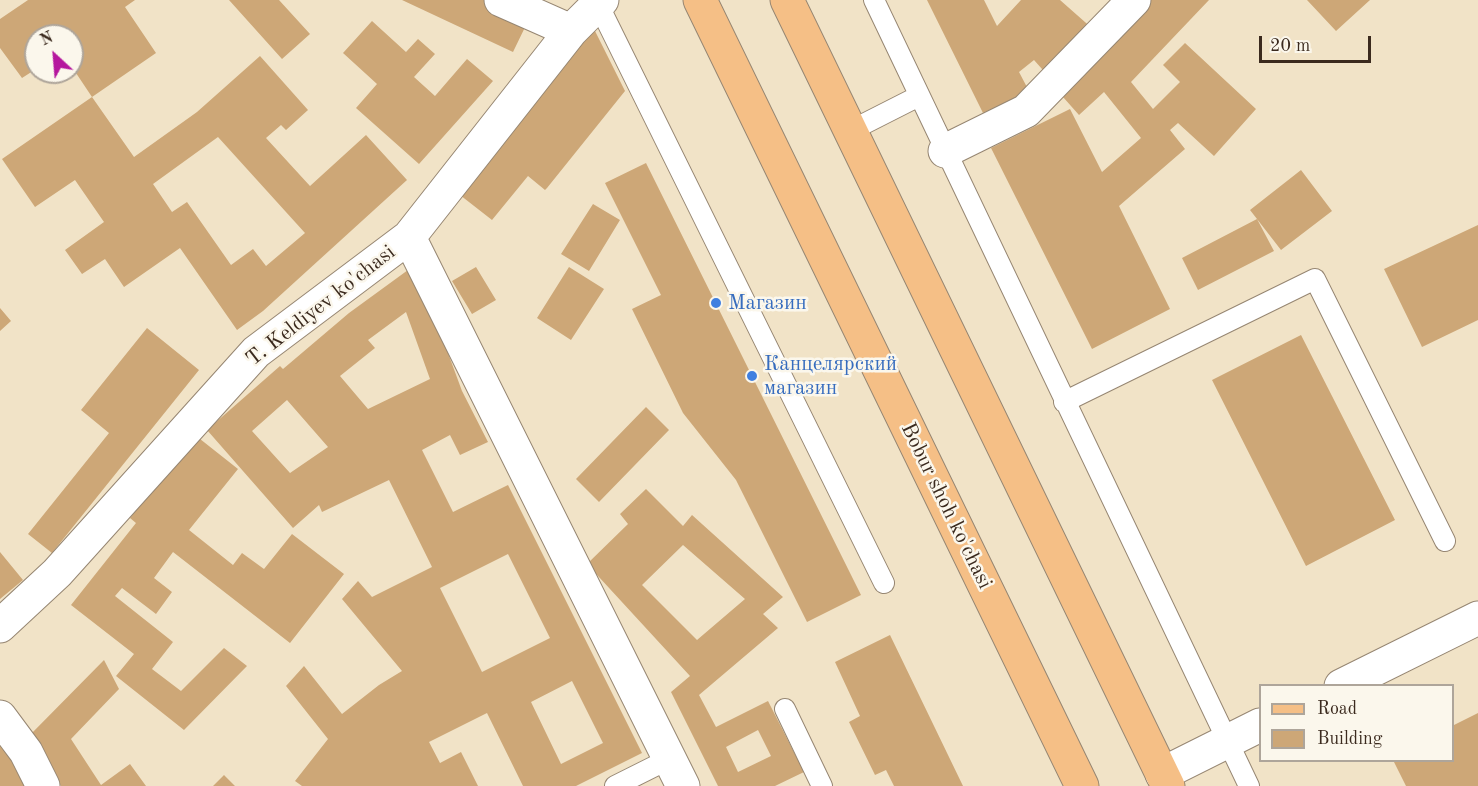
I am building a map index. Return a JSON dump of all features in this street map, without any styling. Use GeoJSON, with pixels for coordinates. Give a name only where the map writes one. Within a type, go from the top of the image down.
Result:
{"type":"FeatureCollection","features":[{"type":"Feature","properties":{"kind":"main road","name":"Bobur shoh ko'chasi"},"geometry":{"type":"LineString","coordinates":[[700,0],[1082,786]]}},
{"type":"Feature","properties":{"kind":"main road"},"geometry":{"type":"LineString","coordinates":[[787,0],[1165,780]]}},
{"type":"Feature","properties":{"kind":"street"},"geometry":{"type":"LineString","coordinates":[[501,0],[571,31]]}},
{"type":"Feature","properties":{"kind":"street"},"geometry":{"type":"LineString","coordinates":[[945,151],[1026,111],[1134,0]]}},
{"type":"Feature","properties":{"kind":"street","name":"T. Keldiyev ko'chasi"},"geometry":{"type":"LineString","coordinates":[[0,626],[57,573],[256,352],[409,237],[571,31],[600,2]]}},
{"type":"Feature","properties":{"kind":"street"},"geometry":{"type":"LineString","coordinates":[[409,237],[676,772]]}},
{"type":"Feature","properties":{"kind":"street"},"geometry":{"type":"LineString","coordinates":[[1345,684],[1478,618]]}},
{"type":"Feature","properties":{"kind":"street"},"geometry":{"type":"LineString","coordinates":[[0,717],[26,752],[43,786]]}},
{"type":"Feature","properties":{"kind":"street"},"geometry":{"type":"LineString","coordinates":[[1165,780],[1226,742],[1259,726]]}},
{"type":"Feature","properties":{"kind":"lane"},"geometry":{"type":"LineString","coordinates":[[874,0],[1248,786]]}},
{"type":"Feature","properties":{"kind":"lane"},"geometry":{"type":"LineString","coordinates":[[600,2],[884,584]]}},
{"type":"Feature","properties":{"kind":"lane"},"geometry":{"type":"LineString","coordinates":[[850,131],[919,96]]}},
{"type":"Feature","properties":{"kind":"lane"},"geometry":{"type":"LineString","coordinates":[[1064,402],[1315,279],[1444,541]]}},
{"type":"Feature","properties":{"kind":"lane"},"geometry":{"type":"LineString","coordinates":[[785,709],[822,786]]}},
{"type":"Feature","properties":{"kind":"lane"},"geometry":{"type":"LineString","coordinates":[[615,786],[676,772]]}},
{"type":"Feature","properties":{"kind":"building"},"geometry":{"type":"Polygon","coordinates":[[[28,0],[135,0],[125,7],[156,53],[92,97],[83,84],[84,24],[24,24],[24,77],[22,78],[0,48],[0,19],[28,0]]]}},
{"type":"Feature","properties":{"kind":"building"},"geometry":{"type":"Polygon","coordinates":[[[229,0],[279,0],[310,34],[282,59],[229,0]]]}},
{"type":"Feature","properties":{"kind":"building"},"geometry":{"type":"Polygon","coordinates":[[[402,0],[488,0],[529,19],[513,52],[402,0]]]}},
{"type":"Feature","properties":{"kind":"building"},"geometry":{"type":"Polygon","coordinates":[[[927,0],[984,0],[997,26],[1021,0],[1060,0],[1094,30],[1050,78],[1034,60],[1019,72],[1029,91],[983,113],[927,0]]]}},
{"type":"Feature","properties":{"kind":"building"},"geometry":{"type":"Polygon","coordinates":[[[1144,0],[1209,0],[1131,82],[1153,109],[1180,82],[1163,65],[1185,43],[1256,109],[1214,156],[1178,123],[1170,130],[1185,149],[1119,206],[1170,309],[1092,349],[991,148],[1070,109],[1102,172],[1141,138],[1104,92],[1079,115],[1055,88],[1144,0]]]}},
{"type":"Feature","properties":{"kind":"building"},"geometry":{"type":"Polygon","coordinates":[[[1307,0],[1370,0],[1336,31],[1307,0]]]}},
{"type":"Feature","properties":{"kind":"building"},"geometry":{"type":"Polygon","coordinates":[[[372,21],[406,52],[418,39],[435,54],[414,77],[435,96],[467,59],[493,81],[419,164],[356,108],[377,84],[343,53],[372,21]]]}},
{"type":"Feature","properties":{"kind":"building"},"geometry":{"type":"Polygon","coordinates":[[[593,27],[625,91],[545,190],[528,176],[492,220],[460,195],[593,27]]]}},
{"type":"Feature","properties":{"kind":"building"},"geometry":{"type":"Polygon","coordinates":[[[260,56],[308,110],[286,130],[281,125],[266,138],[310,186],[366,135],[407,180],[263,311],[237,330],[180,248],[124,287],[105,259],[82,274],[65,250],[104,222],[75,180],[35,207],[2,159],[92,97],[134,157],[197,112],[260,56]],[[218,137],[153,184],[172,212],[187,202],[231,265],[253,249],[266,266],[305,233],[218,137]]]}},
{"type":"Feature","properties":{"kind":"building"},"geometry":{"type":"Polygon","coordinates":[[[646,163],[861,595],[807,622],[736,480],[683,413],[632,309],[661,295],[605,183],[646,163]]]}},
{"type":"Feature","properties":{"kind":"building"},"geometry":{"type":"Polygon","coordinates":[[[1301,170],[1332,211],[1281,250],[1250,210],[1301,170]]]}},
{"type":"Feature","properties":{"kind":"building"},"geometry":{"type":"Polygon","coordinates":[[[593,204],[620,220],[589,271],[561,254],[593,204]]]}},
{"type":"Feature","properties":{"kind":"building"},"geometry":{"type":"Polygon","coordinates":[[[1257,219],[1274,251],[1198,290],[1182,258],[1257,219]]]}},
{"type":"Feature","properties":{"kind":"building"},"geometry":{"type":"Polygon","coordinates":[[[1478,225],[1478,320],[1422,347],[1384,269],[1478,225]]]}},
{"type":"Feature","properties":{"kind":"building"},"geometry":{"type":"Polygon","coordinates":[[[476,267],[496,300],[472,314],[452,281],[476,267]]]}},
{"type":"Feature","properties":{"kind":"building"},"geometry":{"type":"Polygon","coordinates":[[[569,267],[604,289],[571,340],[537,318],[569,267]]]}},
{"type":"Feature","properties":{"kind":"building"},"geometry":{"type":"Polygon","coordinates":[[[408,270],[427,296],[462,391],[488,442],[460,455],[450,435],[422,450],[453,512],[508,485],[642,753],[576,786],[523,786],[487,713],[429,742],[440,763],[461,752],[478,786],[302,786],[295,781],[328,739],[286,686],[304,666],[342,714],[379,685],[402,671],[342,599],[358,581],[372,597],[432,567],[389,480],[322,512],[319,505],[293,528],[207,430],[280,366],[283,369],[349,313],[408,270]],[[406,312],[368,340],[375,348],[340,376],[368,409],[430,379],[406,312]],[[287,400],[252,431],[290,473],[328,447],[287,400]],[[508,554],[440,588],[482,672],[550,638],[508,554]],[[572,681],[531,702],[561,764],[603,743],[572,681]]]}},
{"type":"Feature","properties":{"kind":"building"},"geometry":{"type":"Polygon","coordinates":[[[0,308],[11,321],[0,331],[0,308]]]}},
{"type":"Feature","properties":{"kind":"building"},"geometry":{"type":"Polygon","coordinates":[[[147,328],[199,370],[52,553],[28,534],[109,433],[81,410],[147,328]]]}},
{"type":"Feature","properties":{"kind":"building"},"geometry":{"type":"Polygon","coordinates":[[[1301,335],[1395,520],[1306,566],[1212,380],[1301,335]]]}},
{"type":"Feature","properties":{"kind":"building"},"geometry":{"type":"Polygon","coordinates":[[[646,407],[669,430],[599,502],[576,479],[646,407]]]}},
{"type":"Feature","properties":{"kind":"building"},"geometry":{"type":"Polygon","coordinates":[[[195,435],[238,469],[189,530],[233,565],[242,553],[264,569],[292,534],[344,574],[290,643],[173,552],[154,578],[172,592],[156,614],[122,588],[115,596],[173,642],[152,669],[181,691],[224,648],[247,666],[184,730],[116,676],[134,654],[71,605],[136,523],[130,518],[195,435]]]}},
{"type":"Feature","properties":{"kind":"building"},"geometry":{"type":"Polygon","coordinates":[[[646,489],[683,526],[692,515],[783,597],[763,614],[778,628],[699,695],[716,727],[768,701],[804,772],[775,786],[718,786],[671,692],[690,676],[587,564],[628,524],[620,514],[646,489]],[[683,545],[642,585],[697,640],[745,599],[683,545]],[[758,730],[726,747],[738,772],[771,756],[758,730]]]}},
{"type":"Feature","properties":{"kind":"building"},"geometry":{"type":"Polygon","coordinates":[[[0,552],[23,580],[0,599],[0,552]]]}},
{"type":"Feature","properties":{"kind":"building"},"geometry":{"type":"Polygon","coordinates":[[[890,635],[963,786],[894,786],[886,770],[875,775],[849,722],[860,716],[835,662],[890,635]]]}},
{"type":"Feature","properties":{"kind":"building"},"geometry":{"type":"Polygon","coordinates":[[[104,660],[119,689],[71,739],[101,785],[130,764],[146,786],[61,786],[31,734],[104,660]]]}},
{"type":"Feature","properties":{"kind":"building"},"geometry":{"type":"Polygon","coordinates":[[[1478,713],[1478,786],[1406,786],[1394,762],[1454,762],[1454,725],[1478,713]]]}},
{"type":"Feature","properties":{"kind":"building"},"geometry":{"type":"Polygon","coordinates":[[[0,736],[33,786],[0,786],[0,736]]]}},
{"type":"Feature","properties":{"kind":"building"},"geometry":{"type":"Polygon","coordinates":[[[224,775],[235,786],[213,786],[224,775]]]}},
{"type":"Feature","properties":{"kind":"place","name":"Магазин"},"geometry":{"type":"Point","coordinates":[716,303]}},
{"type":"Feature","properties":{"kind":"place","name":"Канцелярский магазин"},"geometry":{"type":"Point","coordinates":[752,376]}}]}
